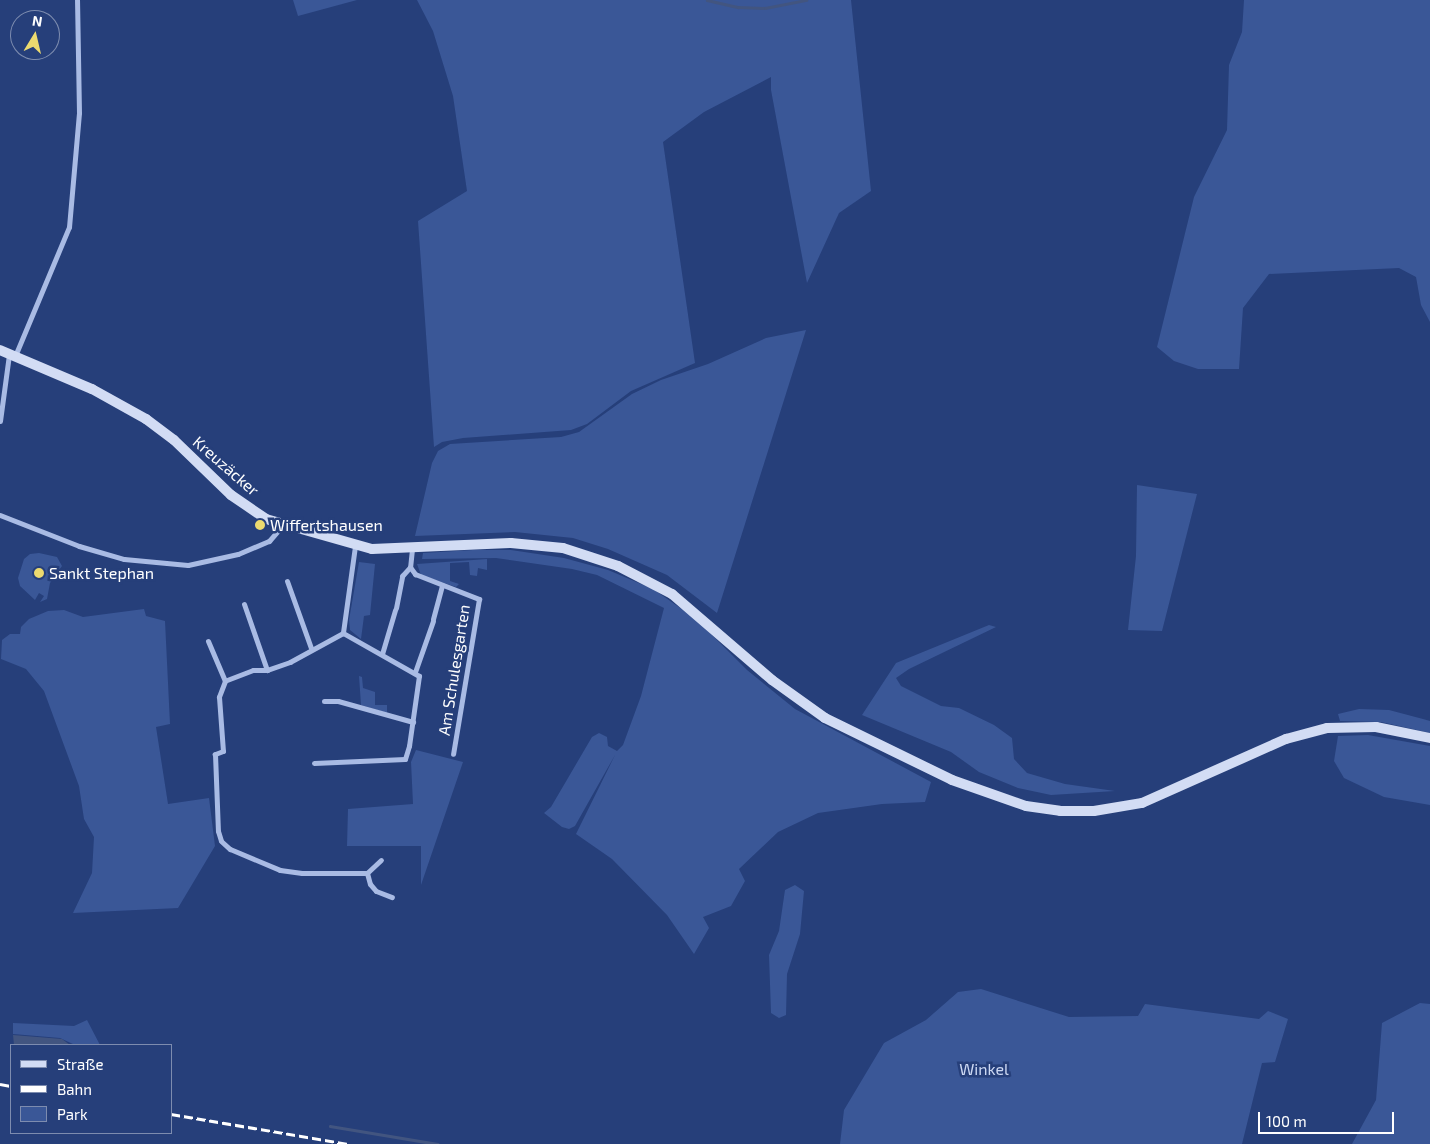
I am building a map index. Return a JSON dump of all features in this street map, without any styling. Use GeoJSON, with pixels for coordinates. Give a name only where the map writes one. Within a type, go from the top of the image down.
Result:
{"type":"FeatureCollection","features":[{"type":"Feature","properties":{"kind":"street"},"geometry":{"type":"LineString","coordinates":[[0,421],[8,353],[69,227],[73,202],[79,113],[77,0]]}},
{"type":"Feature","properties":{"kind":"street","name":"Kreuzäcker"},"geometry":{"type":"LineString","coordinates":[[8,353],[92,389],[146,420],[174,440],[231,495],[266,519],[283,525],[355,546],[412,549],[511,543],[563,548],[618,566],[649,580],[689,607],[772,680],[825,718],[952,780],[1026,806],[1060,811],[1094,811],[1142,802],[1286,739],[1327,728],[1376,727],[1430,738]]}},
{"type":"Feature","properties":{"kind":"street"},"geometry":{"type":"LineString","coordinates":[[0,515],[79,546],[124,559],[188,565],[238,554],[269,541],[283,525]]}},
{"type":"Feature","properties":{"kind":"street"},"geometry":{"type":"LineString","coordinates":[[343,633],[355,546]]}},
{"type":"Feature","properties":{"kind":"street"},"geometry":{"type":"LineString","coordinates":[[382,654],[396,609],[402,576],[410,567],[412,549]]}},
{"type":"Feature","properties":{"kind":"street","name":"Am Schulesgarten"},"geometry":{"type":"LineString","coordinates":[[410,567],[423,578],[479,599],[453,754]]}},
{"type":"Feature","properties":{"kind":"street"},"geometry":{"type":"LineString","coordinates":[[287,582],[311,648]]}},
{"type":"Feature","properties":{"kind":"street","name":"Am Schulesgarten"},"geometry":{"type":"LineString","coordinates":[[415,672],[433,620],[442,585]]}},
{"type":"Feature","properties":{"kind":"street"},"geometry":{"type":"LineString","coordinates":[[244,604],[267,670]]}},
{"type":"Feature","properties":{"kind":"street"},"geometry":{"type":"LineString","coordinates":[[343,633],[311,648],[290,662],[267,670],[253,670],[225,682],[219,696],[223,751],[215,754],[221,841],[280,870],[302,873],[367,873],[381,860]]}},
{"type":"Feature","properties":{"kind":"street"},"geometry":{"type":"LineString","coordinates":[[314,763],[405,759],[420,681],[415,672],[343,633]]}},
{"type":"Feature","properties":{"kind":"street"},"geometry":{"type":"LineString","coordinates":[[208,641],[225,682]]}},
{"type":"Feature","properties":{"kind":"street"},"geometry":{"type":"LineString","coordinates":[[324,700],[338,701],[413,722]]}},
{"type":"Feature","properties":{"kind":"street"},"geometry":{"type":"LineString","coordinates":[[367,873],[370,884],[376,891],[392,897]]}},
{"type":"Feature","properties":{"kind":"green space"},"geometry":{"type":"Polygon","coordinates":[[[293,0],[357,0],[298,16],[293,0]]]}},
{"type":"Feature","properties":{"kind":"green space"},"geometry":{"type":"Polygon","coordinates":[[[417,0],[851,0],[871,191],[839,213],[807,283],[771,90],[771,77],[704,112],[663,142],[695,363],[631,391],[587,424],[571,430],[463,438],[442,442],[434,447],[418,221],[467,191],[453,96],[433,31],[417,0]]]}},
{"type":"Feature","properties":{"kind":"green space"},"geometry":{"type":"Polygon","coordinates":[[[1244,0],[1430,0],[1430,322],[1421,305],[1416,277],[1399,268],[1269,274],[1243,308],[1239,369],[1198,369],[1174,361],[1157,347],[1194,197],[1227,130],[1229,65],[1242,32],[1244,0]]]}},
{"type":"Feature","properties":{"kind":"green space"},"geometry":{"type":"Polygon","coordinates":[[[806,330],[717,613],[667,575],[608,549],[573,538],[515,532],[415,536],[432,463],[438,451],[450,444],[561,437],[579,432],[632,394],[661,380],[708,364],[766,338],[806,330]]]}},
{"type":"Feature","properties":{"kind":"green space"},"geometry":{"type":"Polygon","coordinates":[[[1137,485],[1197,494],[1162,631],[1128,630],[1136,556],[1137,485]]]}},
{"type":"Feature","properties":{"kind":"green space"},"geometry":{"type":"Polygon","coordinates":[[[511,550],[564,558],[608,570],[653,589],[696,619],[747,670],[795,709],[931,782],[925,802],[882,804],[818,813],[778,832],[739,869],[745,881],[731,906],[703,917],[709,928],[694,954],[667,915],[612,859],[576,834],[615,755],[575,826],[569,829],[562,827],[544,813],[551,807],[592,737],[599,733],[607,737],[608,746],[617,751],[623,745],[641,696],[664,608],[597,575],[572,569],[496,558],[422,559],[423,553],[511,550]]]}},
{"type":"Feature","properties":{"kind":"green space"},"geometry":{"type":"Polygon","coordinates":[[[39,553],[57,557],[62,566],[50,583],[47,599],[40,602],[44,596],[39,593],[35,600],[20,586],[18,578],[24,559],[30,554],[39,553]]]}},
{"type":"Feature","properties":{"kind":"green space"},"geometry":{"type":"Polygon","coordinates":[[[487,559],[487,570],[478,568],[477,576],[470,575],[469,562],[450,563],[450,581],[459,584],[456,587],[421,575],[417,564],[487,559]]]}},
{"type":"Feature","properties":{"kind":"green space"},"geometry":{"type":"Polygon","coordinates":[[[359,562],[375,564],[370,615],[364,616],[361,639],[350,630],[349,620],[359,562]]]}},
{"type":"Feature","properties":{"kind":"green space"},"geometry":{"type":"Polygon","coordinates":[[[144,609],[146,616],[165,621],[170,724],[156,727],[168,804],[209,798],[215,846],[178,908],[73,913],[92,873],[94,837],[84,819],[79,786],[44,691],[26,669],[1,659],[2,640],[10,634],[20,634],[21,627],[29,619],[48,611],[64,610],[83,617],[144,609]]]}},
{"type":"Feature","properties":{"kind":"green space"},"geometry":{"type":"Polygon","coordinates":[[[989,625],[996,627],[909,669],[896,678],[901,686],[941,706],[959,708],[994,725],[1012,738],[1014,759],[1027,773],[1065,784],[1115,791],[1051,795],[1018,788],[979,772],[951,752],[862,715],[896,663],[989,625]]]}},
{"type":"Feature","properties":{"kind":"green space"},"geometry":{"type":"Polygon","coordinates":[[[359,676],[362,677],[363,688],[375,692],[375,705],[387,705],[387,713],[361,705],[359,676]]]}},
{"type":"Feature","properties":{"kind":"green space"},"geometry":{"type":"Polygon","coordinates":[[[1359,709],[1389,710],[1430,721],[1430,733],[1381,722],[1340,721],[1338,714],[1359,709]]]}},
{"type":"Feature","properties":{"kind":"green space"},"geometry":{"type":"Polygon","coordinates":[[[1368,735],[1430,746],[1430,805],[1384,797],[1344,778],[1334,761],[1338,736],[1368,735]]]}},
{"type":"Feature","properties":{"kind":"green space"},"geometry":{"type":"Polygon","coordinates":[[[416,750],[463,762],[421,885],[421,846],[347,846],[348,809],[413,804],[411,762],[416,750]]]}},
{"type":"Feature","properties":{"kind":"green space"},"geometry":{"type":"Polygon","coordinates":[[[795,885],[804,891],[800,934],[787,974],[786,1015],[779,1018],[771,1013],[769,955],[779,931],[785,890],[795,885]]]}},
{"type":"Feature","properties":{"kind":"green space","name":"Winkel"},"geometry":{"type":"Polygon","coordinates":[[[981,989],[1069,1017],[1138,1016],[1145,1004],[1259,1019],[1268,1011],[1288,1019],[1275,1062],[1262,1063],[1242,1144],[840,1144],[844,1110],[884,1043],[926,1020],[958,992],[981,989]]]}},
{"type":"Feature","properties":{"kind":"green space"},"geometry":{"type":"Polygon","coordinates":[[[1420,1003],[1430,1004],[1430,1144],[1352,1144],[1376,1100],[1382,1023],[1420,1003]]]}},
{"type":"Feature","properties":{"kind":"green space"},"geometry":{"type":"Polygon","coordinates":[[[87,1020],[99,1044],[73,1044],[60,1038],[13,1034],[13,1023],[74,1026],[87,1020]]]}},
{"type":"Feature","properties":{"kind":"shaded area"},"geometry":{"type":"Polygon","coordinates":[[[13,1035],[62,1039],[69,1044],[14,1044],[13,1035]]]}},
{"type":"Feature","properties":{"kind":"waterway"},"geometry":{"type":"LineString","coordinates":[[707,0],[738,7],[765,8],[806,0]]}},
{"type":"Feature","properties":{"kind":"waterway"},"geometry":{"type":"LineString","coordinates":[[330,1126],[438,1144]]}},
{"type":"Feature","properties":{"kind":"railway"},"geometry":{"type":"LineString","coordinates":[[0,1084],[10,1086]]}},
{"type":"Feature","properties":{"kind":"railway"},"geometry":{"type":"LineString","coordinates":[[172,1114],[349,1144]]}},
{"type":"Feature","properties":{"kind":"place","name":"Wiffertshausen"},"geometry":{"type":"Point","coordinates":[260,525]}},
{"type":"Feature","properties":{"kind":"place","name":"Sankt Stephan"},"geometry":{"type":"Point","coordinates":[39,573]}}]}
